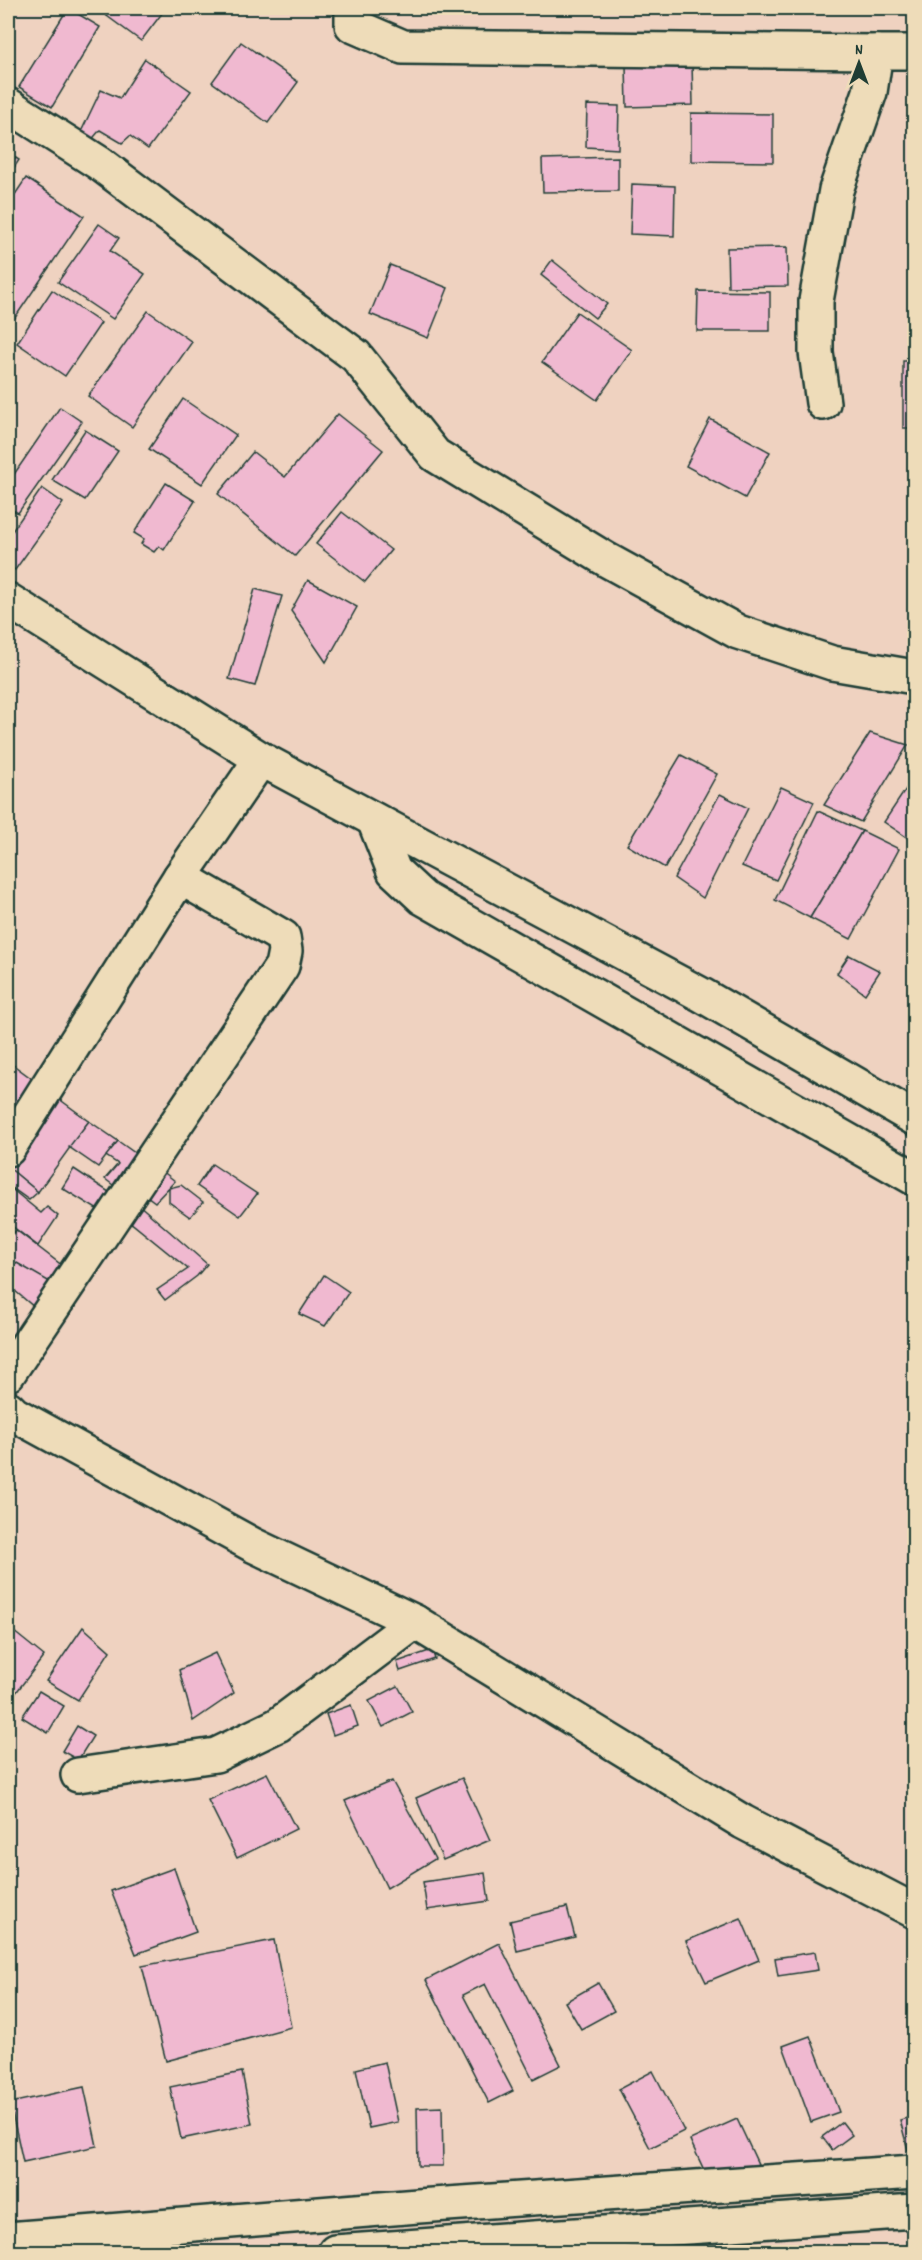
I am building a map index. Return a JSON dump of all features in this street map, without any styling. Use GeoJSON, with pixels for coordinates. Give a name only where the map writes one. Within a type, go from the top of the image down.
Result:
{"type":"FeatureCollection","features":[{"type":"Feature","properties":{"kind":"street"},"geometry":{"type":"LineString","coordinates":[[352,8],[352,25],[403,47],[915,52]]}},
{"type":"Feature","properties":{"kind":"street"},"geometry":{"type":"LineString","coordinates":[[823,403],[816,352],[816,301],[836,190],[870,92],[876,52]]}},
{"type":"Feature","properties":{"kind":"street"},"geometry":{"type":"LineString","coordinates":[[8,105],[99,164],[356,356],[435,455],[607,560],[738,632],[832,663],[915,676]]}},
{"type":"Feature","properties":{"kind":"street"},"geometry":{"type":"LineString","coordinates":[[8,600],[261,759],[702,995],[915,1118]]}},
{"type":"Feature","properties":{"kind":"street"},"geometry":{"type":"LineString","coordinates":[[8,1149],[180,877],[261,759]]}},
{"type":"Feature","properties":{"kind":"street"},"geometry":{"type":"LineString","coordinates":[[374,820],[394,871],[423,898],[915,1178]]}},
{"type":"Feature","properties":{"kind":"street"},"geometry":{"type":"LineString","coordinates":[[8,1374],[282,966],[285,951],[283,938],[180,877]]}},
{"type":"Feature","properties":{"kind":"street"},"geometry":{"type":"LineString","coordinates":[[8,1408],[14,1414],[254,1545],[415,1622],[743,1822],[915,1911]]}},
{"type":"Feature","properties":{"kind":"street"},"geometry":{"type":"LineString","coordinates":[[78,1775],[216,1755],[278,1725],[415,1622]]}},
{"type":"Feature","properties":{"kind":"street"},"geometry":{"type":"LineString","coordinates":[[8,2238],[418,2206],[915,2172]]}},
{"type":"Feature","properties":{"kind":"street"},"geometry":{"type":"LineString","coordinates":[[335,2253],[425,2249],[915,2211]]}},
{"type":"Feature","properties":{"kind":"building"},"geometry":{"type":"Polygon","coordinates":[[[68,8],[100,27],[52,107],[19,87],[68,8]]]}},
{"type":"Feature","properties":{"kind":"building"},"geometry":{"type":"Polygon","coordinates":[[[96,8],[166,8],[141,41],[96,8]]]}},
{"type":"Feature","properties":{"kind":"building"},"geometry":{"type":"Polygon","coordinates":[[[241,42],[298,82],[268,123],[212,82],[241,42]]]}},
{"type":"Feature","properties":{"kind":"building"},"geometry":{"type":"Polygon","coordinates":[[[145,59],[191,91],[148,149],[130,136],[122,143],[100,130],[89,143],[80,134],[101,90],[120,98],[145,59]]]}},
{"type":"Feature","properties":{"kind":"building"},"geometry":{"type":"Polygon","coordinates":[[[692,63],[693,105],[627,107],[626,65],[692,63]]]}},
{"type":"Feature","properties":{"kind":"building"},"geometry":{"type":"Polygon","coordinates":[[[587,105],[619,106],[618,149],[586,147],[587,105]]]}},
{"type":"Feature","properties":{"kind":"building"},"geometry":{"type":"Polygon","coordinates":[[[691,113],[773,114],[773,162],[691,161],[691,113]]]}},
{"type":"Feature","properties":{"kind":"building"},"geometry":{"type":"Polygon","coordinates":[[[8,153],[19,160],[8,177],[8,153]]]}},
{"type":"Feature","properties":{"kind":"building"},"geometry":{"type":"Polygon","coordinates":[[[618,157],[618,191],[543,192],[542,159],[618,157]]]}},
{"type":"Feature","properties":{"kind":"building"},"geometry":{"type":"Polygon","coordinates":[[[26,178],[84,216],[8,328],[8,205],[26,178]]]}},
{"type":"Feature","properties":{"kind":"building"},"geometry":{"type":"Polygon","coordinates":[[[632,184],[675,186],[674,236],[630,234],[632,184]]]}},
{"type":"Feature","properties":{"kind":"building"},"geometry":{"type":"Polygon","coordinates":[[[99,224],[119,238],[110,251],[145,274],[113,319],[58,282],[99,224]]]}},
{"type":"Feature","properties":{"kind":"building"},"geometry":{"type":"Polygon","coordinates":[[[787,247],[788,286],[728,287],[727,248],[787,247]]]}},
{"type":"Feature","properties":{"kind":"building"},"geometry":{"type":"Polygon","coordinates":[[[552,260],[607,304],[595,318],[541,275],[552,260]]]}},
{"type":"Feature","properties":{"kind":"building"},"geometry":{"type":"Polygon","coordinates":[[[390,265],[448,288],[428,338],[370,314],[390,265]]]}},
{"type":"Feature","properties":{"kind":"building"},"geometry":{"type":"Polygon","coordinates":[[[52,290],[101,323],[65,376],[17,343],[52,290]]]}},
{"type":"Feature","properties":{"kind":"building"},"geometry":{"type":"Polygon","coordinates":[[[698,291],[770,292],[770,331],[697,331],[698,291]]]}},
{"type":"Feature","properties":{"kind":"building"},"geometry":{"type":"Polygon","coordinates":[[[148,311],[192,342],[132,427],[88,396],[148,311]]]}},
{"type":"Feature","properties":{"kind":"building"},"geometry":{"type":"Polygon","coordinates":[[[577,312],[632,350],[597,400],[542,362],[577,312]]]}},
{"type":"Feature","properties":{"kind":"building"},"geometry":{"type":"Polygon","coordinates":[[[903,361],[914,361],[914,428],[903,428],[903,361]]]}},
{"type":"Feature","properties":{"kind":"building"},"geometry":{"type":"Polygon","coordinates":[[[183,399],[236,435],[202,484],[149,449],[183,399]]]}},
{"type":"Feature","properties":{"kind":"building"},"geometry":{"type":"Polygon","coordinates":[[[60,407],[82,422],[18,513],[11,509],[8,514],[8,483],[60,407]]]}},
{"type":"Feature","properties":{"kind":"building"},"geometry":{"type":"Polygon","coordinates":[[[338,414],[383,450],[295,556],[218,494],[253,452],[285,477],[338,414]]]}},
{"type":"Feature","properties":{"kind":"building"},"geometry":{"type":"Polygon","coordinates":[[[710,419],[770,452],[745,498],[686,466],[710,419]]]}},
{"type":"Feature","properties":{"kind":"building"},"geometry":{"type":"Polygon","coordinates":[[[85,430],[118,451],[85,500],[52,480],[85,430]]]}},
{"type":"Feature","properties":{"kind":"building"},"geometry":{"type":"Polygon","coordinates":[[[166,483],[195,501],[164,550],[159,546],[154,552],[141,544],[144,539],[134,533],[166,483]]]}},
{"type":"Feature","properties":{"kind":"building"},"geometry":{"type":"Polygon","coordinates":[[[42,488],[63,503],[15,570],[8,565],[8,537],[42,488]]]}},
{"type":"Feature","properties":{"kind":"building"},"geometry":{"type":"Polygon","coordinates":[[[342,512],[391,550],[365,582],[316,544],[342,512]]]}},
{"type":"Feature","properties":{"kind":"building"},"geometry":{"type":"Polygon","coordinates":[[[308,580],[357,607],[326,662],[291,611],[308,580]]]}},
{"type":"Feature","properties":{"kind":"building"},"geometry":{"type":"Polygon","coordinates":[[[255,589],[282,596],[255,686],[229,679],[255,589]]]}},
{"type":"Feature","properties":{"kind":"building"},"geometry":{"type":"Polygon","coordinates":[[[870,733],[908,745],[861,822],[824,805],[870,733]]]}},
{"type":"Feature","properties":{"kind":"building"},"geometry":{"type":"Polygon","coordinates":[[[681,755],[717,774],[665,868],[627,845],[681,755]]]}},
{"type":"Feature","properties":{"kind":"building"},"geometry":{"type":"Polygon","coordinates":[[[914,777],[914,842],[884,822],[914,777]]]}},
{"type":"Feature","properties":{"kind":"building"},"geometry":{"type":"Polygon","coordinates":[[[781,787],[814,802],[776,880],[742,866],[781,787]]]}},
{"type":"Feature","properties":{"kind":"building"},"geometry":{"type":"Polygon","coordinates":[[[720,794],[748,808],[703,898],[674,878],[720,794]]]}},
{"type":"Feature","properties":{"kind":"building"},"geometry":{"type":"Polygon","coordinates":[[[818,811],[862,831],[810,918],[775,900],[818,811]]]}},
{"type":"Feature","properties":{"kind":"building"},"geometry":{"type":"Polygon","coordinates":[[[862,831],[899,849],[851,939],[810,918],[862,831]]]}},
{"type":"Feature","properties":{"kind":"building"},"geometry":{"type":"Polygon","coordinates":[[[849,955],[880,971],[865,994],[837,973],[849,955]]]}},
{"type":"Feature","properties":{"kind":"building"},"geometry":{"type":"Polygon","coordinates":[[[12,1064],[39,1084],[8,1125],[8,1069],[12,1064]]]}},
{"type":"Feature","properties":{"kind":"building"},"geometry":{"type":"Polygon","coordinates":[[[55,1096],[89,1121],[38,1192],[8,1167],[55,1096]]]}},
{"type":"Feature","properties":{"kind":"building"},"geometry":{"type":"Polygon","coordinates":[[[89,1121],[118,1141],[98,1167],[69,1147],[89,1121]]]}},
{"type":"Feature","properties":{"kind":"building"},"geometry":{"type":"Polygon","coordinates":[[[118,1141],[146,1161],[125,1194],[105,1179],[118,1164],[106,1156],[118,1141]]]}},
{"type":"Feature","properties":{"kind":"building"},"geometry":{"type":"Polygon","coordinates":[[[212,1164],[257,1194],[240,1216],[197,1186],[212,1164]]]}},
{"type":"Feature","properties":{"kind":"building"},"geometry":{"type":"Polygon","coordinates":[[[8,1167],[38,1192],[29,1200],[8,1185],[8,1167]]]}},
{"type":"Feature","properties":{"kind":"building"},"geometry":{"type":"Polygon","coordinates":[[[157,1167],[175,1181],[155,1202],[139,1190],[157,1167]]]}},
{"type":"Feature","properties":{"kind":"building"},"geometry":{"type":"Polygon","coordinates":[[[74,1169],[109,1192],[98,1210],[62,1188],[74,1169]]]}},
{"type":"Feature","properties":{"kind":"building"},"geometry":{"type":"Polygon","coordinates":[[[181,1185],[203,1202],[190,1217],[169,1202],[169,1188],[181,1185]]]}},
{"type":"Feature","properties":{"kind":"building"},"geometry":{"type":"Polygon","coordinates":[[[8,1186],[41,1213],[47,1207],[58,1216],[38,1246],[8,1223],[8,1186]]]}},
{"type":"Feature","properties":{"kind":"building"},"geometry":{"type":"Polygon","coordinates":[[[138,1204],[207,1264],[197,1276],[165,1300],[157,1290],[188,1269],[129,1221],[138,1204]]]}},
{"type":"Feature","properties":{"kind":"building"},"geometry":{"type":"Polygon","coordinates":[[[16,1230],[68,1270],[57,1287],[8,1258],[8,1240],[16,1230]]]}},
{"type":"Feature","properties":{"kind":"building"},"geometry":{"type":"Polygon","coordinates":[[[8,1258],[50,1282],[34,1307],[8,1285],[8,1258]]]}},
{"type":"Feature","properties":{"kind":"building"},"geometry":{"type":"Polygon","coordinates":[[[324,1275],[349,1292],[325,1326],[299,1314],[324,1275]]]}},
{"type":"Feature","properties":{"kind":"building"},"geometry":{"type":"Polygon","coordinates":[[[8,1627],[44,1656],[8,1703],[8,1627]]]}},
{"type":"Feature","properties":{"kind":"building"},"geometry":{"type":"Polygon","coordinates":[[[83,1627],[110,1651],[78,1700],[46,1681],[83,1627]]]}},
{"type":"Feature","properties":{"kind":"building"},"geometry":{"type":"Polygon","coordinates":[[[432,1650],[435,1659],[400,1671],[397,1662],[432,1650]]]}},
{"type":"Feature","properties":{"kind":"building"},"geometry":{"type":"Polygon","coordinates":[[[215,1653],[234,1693],[193,1721],[179,1670],[215,1653]]]}},
{"type":"Feature","properties":{"kind":"building"},"geometry":{"type":"Polygon","coordinates":[[[398,1686],[412,1712],[383,1727],[369,1701],[398,1686]]]}},
{"type":"Feature","properties":{"kind":"building"},"geometry":{"type":"Polygon","coordinates":[[[39,1691],[64,1706],[48,1733],[22,1717],[39,1691]]]}},
{"type":"Feature","properties":{"kind":"building"},"geometry":{"type":"Polygon","coordinates":[[[351,1705],[358,1726],[333,1735],[326,1714],[351,1705]]]}},
{"type":"Feature","properties":{"kind":"building"},"geometry":{"type":"Polygon","coordinates":[[[77,1726],[93,1736],[78,1760],[62,1751],[77,1726]]]}},
{"type":"Feature","properties":{"kind":"building"},"geometry":{"type":"Polygon","coordinates":[[[267,1773],[296,1829],[237,1858],[208,1800],[267,1773]]]}},
{"type":"Feature","properties":{"kind":"building"},"geometry":{"type":"Polygon","coordinates":[[[462,1778],[490,1840],[443,1860],[416,1798],[462,1778]]]}},
{"type":"Feature","properties":{"kind":"building"},"geometry":{"type":"Polygon","coordinates":[[[392,1781],[435,1859],[387,1888],[345,1801],[392,1781]]]}},
{"type":"Feature","properties":{"kind":"building"},"geometry":{"type":"Polygon","coordinates":[[[174,1868],[196,1932],[136,1954],[111,1891],[174,1868]]]}},
{"type":"Feature","properties":{"kind":"building"},"geometry":{"type":"Polygon","coordinates":[[[485,1873],[489,1901],[427,1910],[423,1882],[485,1873]]]}},
{"type":"Feature","properties":{"kind":"building"},"geometry":{"type":"Polygon","coordinates":[[[567,1907],[575,1937],[517,1951],[510,1921],[567,1907]]]}},
{"type":"Feature","properties":{"kind":"building"},"geometry":{"type":"Polygon","coordinates":[[[741,1918],[759,1960],[706,1982],[686,1941],[741,1918]]]}},
{"type":"Feature","properties":{"kind":"building"},"geometry":{"type":"Polygon","coordinates":[[[274,1940],[291,2027],[166,2061],[142,1966],[274,1940]]]}},
{"type":"Feature","properties":{"kind":"building"},"geometry":{"type":"Polygon","coordinates":[[[499,1943],[561,2065],[533,2079],[485,1984],[463,1995],[513,2091],[489,2103],[426,1980],[499,1943]]]}},
{"type":"Feature","properties":{"kind":"building"},"geometry":{"type":"Polygon","coordinates":[[[815,1952],[818,1970],[778,1976],[775,1958],[815,1952]]]}},
{"type":"Feature","properties":{"kind":"building"},"geometry":{"type":"Polygon","coordinates":[[[598,1983],[614,2011],[581,2029],[565,2002],[598,1983]]]}},
{"type":"Feature","properties":{"kind":"building"},"geometry":{"type":"Polygon","coordinates":[[[810,2036],[839,2112],[811,2122],[783,2046],[810,2036]]]}},
{"type":"Feature","properties":{"kind":"building"},"geometry":{"type":"Polygon","coordinates":[[[385,2062],[398,2122],[369,2128],[356,2069],[385,2062]]]}},
{"type":"Feature","properties":{"kind":"building"},"geometry":{"type":"Polygon","coordinates":[[[653,2071],[684,2131],[650,2148],[619,2089],[653,2071]]]}},
{"type":"Feature","properties":{"kind":"building"},"geometry":{"type":"Polygon","coordinates":[[[242,2072],[252,2124],[181,2139],[170,2087],[242,2072]]]}},
{"type":"Feature","properties":{"kind":"building"},"geometry":{"type":"Polygon","coordinates":[[[84,2087],[97,2146],[23,2162],[10,2103],[84,2087]]]}},
{"type":"Feature","properties":{"kind":"building"},"geometry":{"type":"Polygon","coordinates":[[[442,2107],[443,2166],[418,2166],[417,2108],[442,2107]]]}},
{"type":"Feature","properties":{"kind":"building"},"geometry":{"type":"Polygon","coordinates":[[[914,2116],[914,2148],[908,2150],[900,2120],[914,2116]]]}},
{"type":"Feature","properties":{"kind":"building"},"geometry":{"type":"Polygon","coordinates":[[[737,2119],[758,2164],[711,2185],[690,2140],[737,2119]]]}},
{"type":"Feature","properties":{"kind":"building"},"geometry":{"type":"Polygon","coordinates":[[[842,2122],[852,2135],[832,2150],[822,2137],[842,2122]]]}}]}
